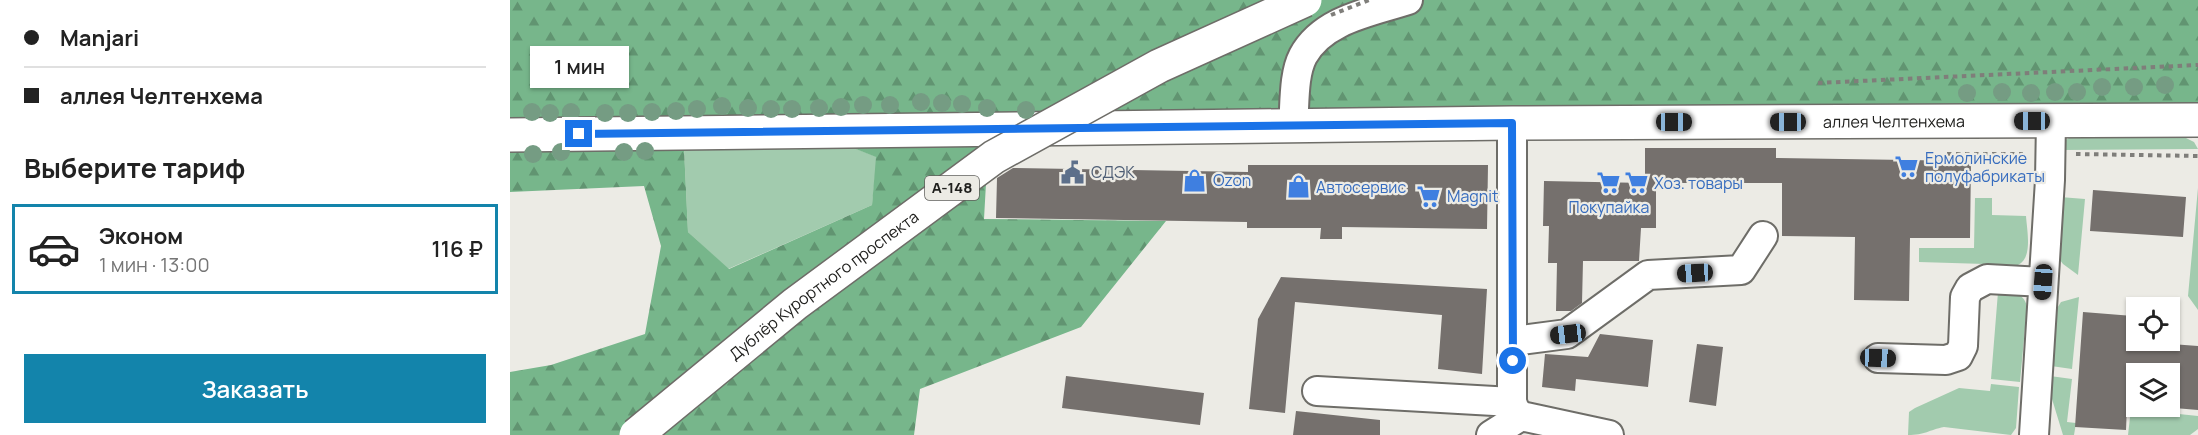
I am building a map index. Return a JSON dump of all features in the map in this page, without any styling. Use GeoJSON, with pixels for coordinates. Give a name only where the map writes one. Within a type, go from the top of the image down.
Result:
{"type":"FeatureCollection","features":[{"type":"Feature","properties":{"kind":"main road","name":"Дублёр Курортного проспекта"},"geometry":{"type":"LineString","coordinates":[[636,435],[795,304],[994,157],[1159,66],[1316,8]]}},
{"type":"Feature","properties":{"kind":"main road","name":"аллея Челтенхема"},"geometry":{"type":"LineString","coordinates":[[510,135],[1512,123],[2198,120]]}},
{"type":"Feature","properties":{"kind":"lane"},"geometry":{"type":"LineString","coordinates":[[1293,126],[1299,69],[1303,56],[1315,41],[1329,27],[1408,0]]}},
{"type":"Feature","properties":{"kind":"lane"},"geometry":{"type":"LineString","coordinates":[[2034,435],[2051,121]]}},
{"type":"Feature","properties":{"kind":"lane"},"geometry":{"type":"LineString","coordinates":[[1491,435],[1517,409],[1513,341],[1512,123]]}},
{"type":"Feature","properties":{"kind":"lane"},"geometry":{"type":"LineString","coordinates":[[1513,341],[1568,334],[1648,275],[1741,270],[1763,236]]}},
{"type":"Feature","properties":{"kind":"lane"},"geometry":{"type":"LineString","coordinates":[[1878,358],[1946,360],[1958,356],[1963,346],[1965,297],[1970,288],[1987,279],[2043,282]]}},
{"type":"Feature","properties":{"kind":"lane"},"geometry":{"type":"LineString","coordinates":[[1317,391],[1517,409],[1609,435]]}},
{"type":"Feature","properties":{"kind":"path"},"geometry":{"type":"LineString","coordinates":[[1316,8],[1369,0]]}},
{"type":"Feature","properties":{"kind":"path"},"geometry":{"type":"LineString","coordinates":[[1818,83],[2198,65]]}},
{"type":"Feature","properties":{"kind":"path"},"geometry":{"type":"LineString","coordinates":[[1946,153],[2198,156]]}},
{"type":"Feature","properties":{"kind":"green space"},"geometry":{"type":"Polygon","coordinates":[[[510,0],[2198,0],[2198,120],[989,130],[984,219],[1166,221],[1081,327],[920,389],[914,435],[510,435],[510,372],[551,365],[645,334],[661,246],[644,186],[510,192],[510,0]],[[813,132],[684,148],[688,232],[729,269],[872,205],[876,157],[813,132]]]}},
{"type":"Feature","properties":{"kind":"green space"},"geometry":{"type":"Polygon","coordinates":[[[813,132],[877,157],[872,205],[728,269],[688,232],[684,148],[813,132]]]}},
{"type":"Feature","properties":{"kind":"green space"},"geometry":{"type":"Polygon","coordinates":[[[2184,137],[2194,142],[2198,149],[2062,150],[2064,141],[2069,138],[2184,137]]]}},
{"type":"Feature","properties":{"kind":"green space"},"geometry":{"type":"Polygon","coordinates":[[[2198,188],[2198,310],[2188,296],[2198,188]]]}},
{"type":"Feature","properties":{"kind":"green space"},"geometry":{"type":"Polygon","coordinates":[[[2060,197],[2085,199],[2078,275],[2063,264],[2057,256],[2060,197]]]}},
{"type":"Feature","properties":{"kind":"green space"},"geometry":{"type":"Polygon","coordinates":[[[1975,198],[1992,198],[1992,215],[2026,216],[2028,244],[2023,262],[2018,265],[1919,262],[1919,248],[1974,248],[1975,198]]]}},
{"type":"Feature","properties":{"kind":"green space"},"geometry":{"type":"Polygon","coordinates":[[[1998,292],[2019,295],[2027,306],[2020,382],[1991,379],[1998,292]]]}},
{"type":"Feature","properties":{"kind":"green space"},"geometry":{"type":"Polygon","coordinates":[[[2079,297],[2072,369],[2051,366],[2056,310],[2061,302],[2079,297]]]}},
{"type":"Feature","properties":{"kind":"green space"},"geometry":{"type":"Polygon","coordinates":[[[2050,376],[2072,379],[2067,422],[2076,423],[2074,435],[2063,435],[2052,399],[2050,376]]]}},
{"type":"Feature","properties":{"kind":"green space"},"geometry":{"type":"Polygon","coordinates":[[[1991,384],[2019,387],[2016,428],[2011,435],[1944,427],[1908,435],[1909,412],[1915,408],[1959,388],[1990,391],[1991,384]]]}},
{"type":"Feature","properties":{"kind":"green space"},"geometry":{"type":"Polygon","coordinates":[[[2180,414],[2198,416],[2198,429],[2190,435],[2128,435],[2130,417],[2180,417],[2180,414]]]}},
{"type":"Feature","properties":{"kind":"building"},"geometry":{"type":"Polygon","coordinates":[[[1645,148],[1776,148],[1776,158],[1971,161],[1970,238],[1910,238],[1909,301],[1854,300],[1855,237],[1782,236],[1782,183],[1656,183],[1656,228],[1641,228],[1639,261],[1583,261],[1582,303],[1571,311],[1556,311],[1557,263],[1548,263],[1549,226],[1543,226],[1544,181],[1645,183],[1645,148]]]}},
{"type":"Feature","properties":{"kind":"building"},"geometry":{"type":"Polygon","coordinates":[[[1248,165],[1488,165],[1487,229],[1342,227],[1342,239],[1320,239],[1321,228],[1247,228],[1247,222],[996,218],[997,178],[1013,168],[1248,172],[1248,165]]]}},
{"type":"Feature","properties":{"kind":"building"},"geometry":{"type":"Polygon","coordinates":[[[2093,190],[2186,197],[2183,237],[2090,231],[2093,190]]]}},
{"type":"Feature","properties":{"kind":"building"},"geometry":{"type":"Polygon","coordinates":[[[1281,277],[1487,289],[1482,374],[1438,369],[1442,315],[1295,302],[1285,413],[1249,409],[1258,319],[1281,277]]]}},
{"type":"Feature","properties":{"kind":"building"},"geometry":{"type":"Polygon","coordinates":[[[2083,312],[2126,315],[2126,351],[2180,351],[2180,345],[2198,346],[2198,410],[2180,408],[2180,363],[2126,363],[2126,430],[2075,427],[2083,312]]]}},
{"type":"Feature","properties":{"kind":"building"},"geometry":{"type":"Polygon","coordinates":[[[1600,334],[1653,340],[1648,387],[1576,379],[1575,391],[1542,387],[1545,354],[1588,357],[1600,334]]]}},
{"type":"Feature","properties":{"kind":"building"},"geometry":{"type":"Polygon","coordinates":[[[1697,344],[1723,347],[1716,406],[1689,402],[1697,344]]]}},
{"type":"Feature","properties":{"kind":"building"},"geometry":{"type":"Polygon","coordinates":[[[1066,376],[1204,393],[1200,425],[1062,408],[1066,376]]]}},
{"type":"Feature","properties":{"kind":"building"},"geometry":{"type":"Polygon","coordinates":[[[1296,411],[1380,420],[1380,435],[1293,435],[1296,411]]]}},
{"type":"Feature","properties":{"kind":"place","name":"Ермолинские полуфабрикаты"},"geometry":{"type":"Point","coordinates":[1907,167]}},
{"type":"Feature","properties":{"kind":"place","name":"СДЭК"},"geometry":{"type":"Point","coordinates":[1073,172]}},
{"type":"Feature","properties":{"kind":"place","name":"Ozon"},"geometry":{"type":"Point","coordinates":[1195,180]}},
{"type":"Feature","properties":{"kind":"place","name":"Покупайка"},"geometry":{"type":"Point","coordinates":[1609,182]}},
{"type":"Feature","properties":{"kind":"place","name":"Хоз. товары"},"geometry":{"type":"Point","coordinates":[1636,183]}},
{"type":"Feature","properties":{"kind":"place","name":"Автосервис"},"geometry":{"type":"Point","coordinates":[1298,187]}},
{"type":"Feature","properties":{"kind":"place","name":"Magnit"},"geometry":{"type":"Point","coordinates":[1429,196]}},
{"type":"Feature","properties":{"kind":"route"},"geometry":{"type":"LineString","coordinates":[[579,134],[1512,123],[1513,361]]}}]}
